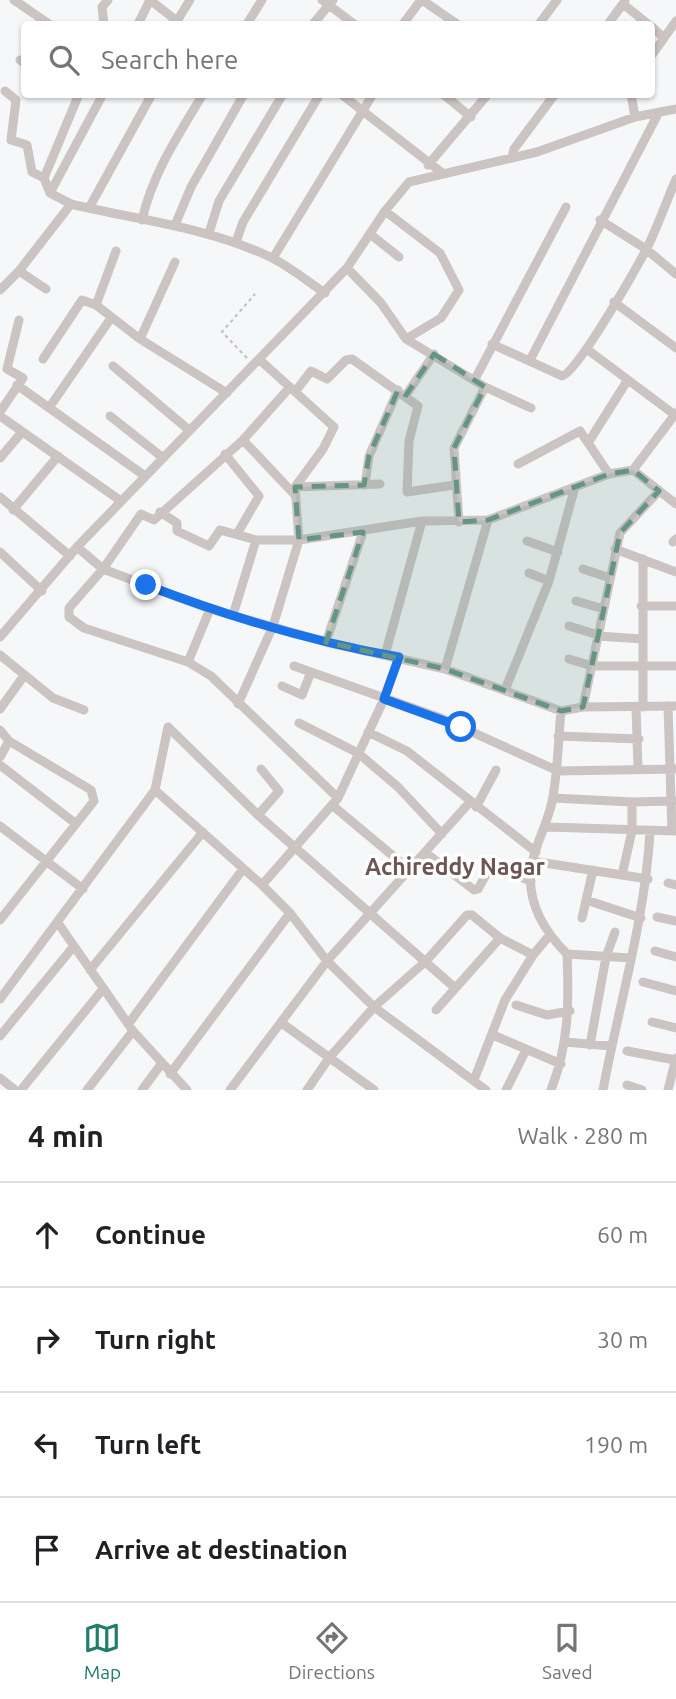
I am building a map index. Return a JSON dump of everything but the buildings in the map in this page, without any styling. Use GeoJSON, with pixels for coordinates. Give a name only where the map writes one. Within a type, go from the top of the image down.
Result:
{"type":"FeatureCollection","features":[{"type":"Feature","properties":{"kind":"street"},"geometry":{"type":"LineString","coordinates":[[14,0],[45,21]]}},
{"type":"Feature","properties":{"kind":"street"},"geometry":{"type":"LineString","coordinates":[[93,0],[105,4]]}},
{"type":"Feature","properties":{"kind":"street"},"geometry":{"type":"LineString","coordinates":[[140,21],[150,0],[176,21]]}},
{"type":"Feature","properties":{"kind":"street"},"geometry":{"type":"LineString","coordinates":[[180,21],[190,0]]}},
{"type":"Feature","properties":{"kind":"street"},"geometry":{"type":"LineString","coordinates":[[249,21],[262,0]]}},
{"type":"Feature","properties":{"kind":"street"},"geometry":{"type":"LineString","coordinates":[[404,21],[421,0],[452,21]]}},
{"type":"Feature","properties":{"kind":"street"},"geometry":{"type":"LineString","coordinates":[[541,21],[557,0]]}},
{"type":"Feature","properties":{"kind":"street"},"geometry":{"type":"LineString","coordinates":[[315,21],[328,2],[350,21]]}},
{"type":"Feature","properties":{"kind":"street"},"geometry":{"type":"LineString","coordinates":[[610,21],[624,2],[645,21]]}},
{"type":"Feature","properties":{"kind":"street"},"geometry":{"type":"LineString","coordinates":[[655,51],[676,21]]}},
{"type":"Feature","properties":{"kind":"street"},"geometry":{"type":"LineString","coordinates":[[655,30],[664,38]]}},
{"type":"Feature","properties":{"kind":"street"},"geometry":{"type":"LineString","coordinates":[[5,91],[16,100],[10,140],[27,145],[32,172],[44,178],[50,193],[71,204],[175,225],[236,242],[273,258],[324,293]]}},
{"type":"Feature","properties":{"kind":"street"},"geometry":{"type":"LineString","coordinates":[[44,178],[77,98]]}},
{"type":"Feature","properties":{"kind":"street"},"geometry":{"type":"LineString","coordinates":[[50,193],[101,98]]}},
{"type":"Feature","properties":{"kind":"street"},"geometry":{"type":"LineString","coordinates":[[89,208],[150,98]]}},
{"type":"Feature","properties":{"kind":"street"},"geometry":{"type":"LineString","coordinates":[[142,220],[150,187],[162,160],[201,98]]}},
{"type":"Feature","properties":{"kind":"street"},"geometry":{"type":"LineString","coordinates":[[175,225],[191,187],[242,98]]}},
{"type":"Feature","properties":{"kind":"street"},"geometry":{"type":"LineString","coordinates":[[209,233],[219,201],[281,98]]}},
{"type":"Feature","properties":{"kind":"street"},"geometry":{"type":"LineString","coordinates":[[236,242],[243,222],[318,98]]}},
{"type":"Feature","properties":{"kind":"street"},"geometry":{"type":"LineString","coordinates":[[346,98],[428,165],[441,172]]}},
{"type":"Feature","properties":{"kind":"street"},"geometry":{"type":"LineString","coordinates":[[273,258],[371,98]]}},
{"type":"Feature","properties":{"kind":"street"},"geometry":{"type":"LineString","coordinates":[[448,98],[471,117]]}},
{"type":"Feature","properties":{"kind":"street"},"geometry":{"type":"LineString","coordinates":[[428,165],[485,98]]}},
{"type":"Feature","properties":{"kind":"street"},"geometry":{"type":"LineString","coordinates":[[512,158],[514,149],[552,98]]}},
{"type":"Feature","properties":{"kind":"street"},"geometry":{"type":"LineString","coordinates":[[632,98],[635,117]]}},
{"type":"Feature","properties":{"kind":"street"},"geometry":{"type":"LineString","coordinates":[[0,637],[4,625],[43,591],[77,547],[121,500],[258,364],[347,268],[385,211],[409,182],[441,172],[537,152],[635,117],[676,109]]}},
{"type":"Feature","properties":{"kind":"street"},"geometry":{"type":"LineString","coordinates":[[530,360],[600,220],[659,112]]}},
{"type":"Feature","properties":{"kind":"street"},"geometry":{"type":"LineString","coordinates":[[492,344],[566,377],[588,350],[646,249],[676,179]]}},
{"type":"Feature","properties":{"kind":"street"},"geometry":{"type":"LineString","coordinates":[[0,290],[19,271],[71,204]]}},
{"type":"Feature","properties":{"kind":"street"},"geometry":{"type":"LineString","coordinates":[[474,379],[566,207]]}},
{"type":"Feature","properties":{"kind":"street"},"geometry":{"type":"LineString","coordinates":[[385,211],[440,253],[459,290],[441,318],[406,339]]}},
{"type":"Feature","properties":{"kind":"street"},"geometry":{"type":"LineString","coordinates":[[600,220],[646,249],[676,274]]}},
{"type":"Feature","properties":{"kind":"street"},"geometry":{"type":"LineString","coordinates":[[370,234],[399,257]]}},
{"type":"Feature","properties":{"kind":"street"},"geometry":{"type":"LineString","coordinates":[[96,305],[116,251]]}},
{"type":"Feature","properties":{"kind":"street"},"geometry":{"type":"LineString","coordinates":[[140,338],[175,262]]}},
{"type":"Feature","properties":{"kind":"street"},"geometry":{"type":"LineString","coordinates":[[347,268],[381,303],[406,339],[485,387],[531,408]]}},
{"type":"Feature","properties":{"kind":"street"},"geometry":{"type":"LineString","coordinates":[[19,271],[46,289]]}},
{"type":"Feature","properties":{"kind":"street"},"geometry":{"type":"LineString","coordinates":[[43,359],[82,300],[96,305],[140,338],[227,393]]}},
{"type":"Feature","properties":{"kind":"street"},"geometry":{"type":"LineString","coordinates":[[614,302],[676,348]]}},
{"type":"Feature","properties":{"kind":"street"},"geometry":{"type":"LineString","coordinates":[[49,408],[111,318]]}},
{"type":"Feature","properties":{"kind":"street"},"geometry":{"type":"LineString","coordinates":[[19,320],[7,369],[23,378],[0,414],[121,500]]}},
{"type":"Feature","properties":{"kind":"street"},"geometry":{"type":"LineString","coordinates":[[160,512],[177,523],[177,531],[209,546],[218,531],[256,540],[299,540],[422,521],[488,520],[609,474],[633,470],[675,414],[588,350]]}},
{"type":"Feature","properties":{"kind":"street"},"geometry":{"type":"LineString","coordinates":[[365,485],[369,456],[402,393],[434,354]]}},
{"type":"Feature","properties":{"kind":"street"},"geometry":{"type":"LineString","coordinates":[[411,871],[335,802],[211,676],[188,662],[84,628],[69,619],[69,608],[103,569],[141,514],[155,520],[160,512],[243,440],[311,371],[327,379],[348,358],[418,406],[408,441],[406,491],[411,493],[454,485]]}},
{"type":"Feature","properties":{"kind":"street"},"geometry":{"type":"LineString","coordinates":[[238,704],[273,626],[299,540],[295,490],[323,449],[334,427],[292,389],[258,364]]}},
{"type":"Feature","properties":{"kind":"street"},"geometry":{"type":"LineString","coordinates":[[114,366],[189,430]]}},
{"type":"Feature","properties":{"kind":"street"},"geometry":{"type":"LineString","coordinates":[[588,443],[627,381]]}},
{"type":"Feature","properties":{"kind":"street"},"geometry":{"type":"LineString","coordinates":[[17,385],[145,475]]}},
{"type":"Feature","properties":{"kind":"street"},"geometry":{"type":"LineString","coordinates":[[459,522],[454,485],[454,447],[485,387]]}},
{"type":"Feature","properties":{"kind":"street"},"geometry":{"type":"LineString","coordinates":[[110,416],[162,457]]}},
{"type":"Feature","properties":{"kind":"street"},"geometry":{"type":"LineString","coordinates":[[668,424],[676,431]]}},
{"type":"Feature","properties":{"kind":"street"},"geometry":{"type":"LineString","coordinates":[[518,464],[580,431],[609,474]]}},
{"type":"Feature","properties":{"kind":"street"},"geometry":{"type":"LineString","coordinates":[[0,458],[22,432]]}},
{"type":"Feature","properties":{"kind":"street"},"geometry":{"type":"LineString","coordinates":[[243,440],[295,490],[380,484]]}},
{"type":"Feature","properties":{"kind":"street"},"geometry":{"type":"LineString","coordinates":[[225,454],[259,496],[237,534]]}},
{"type":"Feature","properties":{"kind":"street"},"geometry":{"type":"LineString","coordinates":[[13,510],[58,457]]}},
{"type":"Feature","properties":{"kind":"street"},"geometry":{"type":"LineString","coordinates":[[633,470],[676,505]]}},
{"type":"Feature","properties":{"kind":"street"},"geometry":{"type":"LineString","coordinates":[[505,690],[549,580],[575,487]]}},
{"type":"Feature","properties":{"kind":"street"},"geometry":{"type":"LineString","coordinates":[[583,707],[615,549],[623,529],[659,491]]}},
{"type":"Feature","properties":{"kind":"street"},"geometry":{"type":"LineString","coordinates":[[0,498],[70,556]]}},
{"type":"Feature","properties":{"kind":"street"},"geometry":{"type":"LineString","coordinates":[[445,668],[488,520]]}},
{"type":"Feature","properties":{"kind":"street"},"geometry":{"type":"LineString","coordinates":[[385,655],[422,521]]}},
{"type":"Feature","properties":{"kind":"street"},"geometry":{"type":"LineString","coordinates":[[326,642],[363,532]]}},
{"type":"Feature","properties":{"kind":"street"},"geometry":{"type":"LineString","coordinates":[[233,615],[256,540]]}},
{"type":"Feature","properties":{"kind":"street"},"geometry":{"type":"LineString","coordinates":[[527,541],[558,552]]}},
{"type":"Feature","properties":{"kind":"street"},"geometry":{"type":"LineString","coordinates":[[77,547],[103,569],[210,609],[326,642],[445,668],[561,711],[583,707],[672,706],[674,831],[547,827]]}},
{"type":"Feature","properties":{"kind":"street"},"geometry":{"type":"LineString","coordinates":[[615,549],[676,572]]}},
{"type":"Feature","properties":{"kind":"street"},"geometry":{"type":"LineString","coordinates":[[0,552],[43,591]]}},
{"type":"Feature","properties":{"kind":"street"},"geometry":{"type":"LineString","coordinates":[[638,769],[642,559]]}},
{"type":"Feature","properties":{"kind":"street"},"geometry":{"type":"LineString","coordinates":[[583,569],[610,578]]}},
{"type":"Feature","properties":{"kind":"street"},"geometry":{"type":"LineString","coordinates":[[529,573],[549,580]]}},
{"type":"Feature","properties":{"kind":"street"},"geometry":{"type":"LineString","coordinates":[[576,601],[604,609]]}},
{"type":"Feature","properties":{"kind":"street"},"geometry":{"type":"LineString","coordinates":[[641,606],[676,606]]}},
{"type":"Feature","properties":{"kind":"street"},"geometry":{"type":"LineString","coordinates":[[188,662],[210,609]]}},
{"type":"Feature","properties":{"kind":"street"},"geometry":{"type":"LineString","coordinates":[[569,626],[598,636],[642,639]]}},
{"type":"Feature","properties":{"kind":"street"},"geometry":{"type":"LineString","coordinates":[[0,655],[23,677],[53,698],[84,709]]}},
{"type":"Feature","properties":{"kind":"street"},"geometry":{"type":"LineString","coordinates":[[261,885],[335,802],[384,699],[399,657]]}},
{"type":"Feature","properties":{"kind":"street"},"geometry":{"type":"LineString","coordinates":[[569,659],[592,666],[676,666]]}},
{"type":"Feature","properties":{"kind":"street"},"geometry":{"type":"LineString","coordinates":[[294,666],[441,718],[558,771],[673,769]]}},
{"type":"Feature","properties":{"kind":"street"},"geometry":{"type":"LineString","coordinates":[[282,686],[302,695],[310,672]]}},
{"type":"Feature","properties":{"kind":"street"},"geometry":{"type":"LineString","coordinates":[[0,709],[23,677]]}},
{"type":"Feature","properties":{"kind":"street"},"geometry":{"type":"LineString","coordinates":[[551,1090],[561,1064],[570,1011],[567,954],[550,936],[534,907],[531,881],[534,857],[547,827],[558,771],[561,711]]}},
{"type":"Feature","properties":{"kind":"street"},"geometry":{"type":"LineString","coordinates":[[299,723],[358,753],[398,787],[442,834]]}},
{"type":"Feature","properties":{"kind":"street"},"geometry":{"type":"LineString","coordinates":[[0,999],[155,790],[168,727],[258,815],[454,987]]}},
{"type":"Feature","properties":{"kind":"street"},"geometry":{"type":"LineString","coordinates":[[0,730],[9,741],[91,790],[94,801],[0,920]]}},
{"type":"Feature","properties":{"kind":"street"},"geometry":{"type":"LineString","coordinates":[[368,732],[407,751],[534,857],[648,879]]}},
{"type":"Feature","properties":{"kind":"street"},"geometry":{"type":"LineString","coordinates":[[558,736],[639,739]]}},
{"type":"Feature","properties":{"kind":"street"},"geometry":{"type":"LineString","coordinates":[[1,753],[9,741]]}},
{"type":"Feature","properties":{"kind":"street"},"geometry":{"type":"LineString","coordinates":[[0,765],[75,823]]}},
{"type":"Feature","properties":{"kind":"street"},"geometry":{"type":"LineString","coordinates":[[258,815],[279,791],[261,769]]}},
{"type":"Feature","properties":{"kind":"street"},"geometry":{"type":"LineString","coordinates":[[230,1090],[283,1024],[327,961],[442,834],[473,804],[496,770]]}},
{"type":"Feature","properties":{"kind":"street"},"geometry":{"type":"LineString","coordinates":[[155,790],[290,913],[327,961],[374,1007],[486,1090]]}},
{"type":"Feature","properties":{"kind":"street"},"geometry":{"type":"LineString","coordinates":[[553,799],[674,801]]}},
{"type":"Feature","properties":{"kind":"street"},"geometry":{"type":"LineString","coordinates":[[622,875],[632,831],[632,802]]}},
{"type":"Feature","properties":{"kind":"street"},"geometry":{"type":"LineString","coordinates":[[0,826],[83,889]]}},
{"type":"Feature","properties":{"kind":"street"},"geometry":{"type":"LineString","coordinates":[[90,970],[203,832]]}},
{"type":"Feature","properties":{"kind":"street"},"geometry":{"type":"LineString","coordinates":[[603,1090],[648,879],[650,832]]}},
{"type":"Feature","properties":{"kind":"street"},"geometry":{"type":"LineString","coordinates":[[426,853],[474,890],[478,889],[491,866],[531,881]]}},
{"type":"Feature","properties":{"kind":"street"},"geometry":{"type":"LineString","coordinates":[[87,1090],[243,869]]}},
{"type":"Feature","properties":{"kind":"street"},"geometry":{"type":"LineString","coordinates":[[582,918],[593,870]]}},
{"type":"Feature","properties":{"kind":"street"},"geometry":{"type":"LineString","coordinates":[[586,900],[640,918]]}},
{"type":"Feature","properties":{"kind":"street"},"geometry":{"type":"LineString","coordinates":[[170,1074],[290,913]]}},
{"type":"Feature","properties":{"kind":"street"},"geometry":{"type":"LineString","coordinates":[[307,1090],[330,1058],[374,1007],[426,961],[467,915],[472,915],[500,938],[533,955]]}},
{"type":"Feature","properties":{"kind":"street"},"geometry":{"type":"LineString","coordinates":[[657,916],[676,921]]}},
{"type":"Feature","properties":{"kind":"street"},"geometry":{"type":"LineString","coordinates":[[58,923],[131,1027],[187,1090]]}},
{"type":"Feature","properties":{"kind":"street"},"geometry":{"type":"LineString","coordinates":[[590,1045],[606,957],[615,932]]}},
{"type":"Feature","properties":{"kind":"street"},"geometry":{"type":"LineString","coordinates":[[474,1080],[505,1000],[533,955],[550,936]]}},
{"type":"Feature","properties":{"kind":"street"},"geometry":{"type":"LineString","coordinates":[[436,1010],[500,938]]}},
{"type":"Feature","properties":{"kind":"street"},"geometry":{"type":"LineString","coordinates":[[0,1036],[74,946]]}},
{"type":"Feature","properties":{"kind":"street"},"geometry":{"type":"LineString","coordinates":[[655,951],[676,957]]}},
{"type":"Feature","properties":{"kind":"street"},"geometry":{"type":"LineString","coordinates":[[567,954],[631,958]]}},
{"type":"Feature","properties":{"kind":"street"},"geometry":{"type":"LineString","coordinates":[[643,982],[676,991]]}},
{"type":"Feature","properties":{"kind":"street"},"geometry":{"type":"LineString","coordinates":[[21,1090],[103,989]]}},
{"type":"Feature","properties":{"kind":"street"},"geometry":{"type":"LineString","coordinates":[[516,1005],[547,1015],[570,1011]]}},
{"type":"Feature","properties":{"kind":"street"},"geometry":{"type":"LineString","coordinates":[[652,1022],[676,1028]]}},
{"type":"Feature","properties":{"kind":"street"},"geometry":{"type":"LineString","coordinates":[[283,1024],[374,1090]]}},
{"type":"Feature","properties":{"kind":"street"},"geometry":{"type":"LineString","coordinates":[[493,1035],[561,1064]]}},
{"type":"Feature","properties":{"kind":"street"},"geometry":{"type":"LineString","coordinates":[[565,1042],[611,1046]]}},
{"type":"Feature","properties":{"kind":"street"},"geometry":{"type":"LineString","coordinates":[[506,1090],[526,1050]]}},
{"type":"Feature","properties":{"kind":"street"},"geometry":{"type":"LineString","coordinates":[[627,1051],[676,1059],[668,1090]]}},
{"type":"Feature","properties":{"kind":"street"},"geometry":{"type":"LineString","coordinates":[[142,1090],[162,1063]]}},
{"type":"Feature","properties":{"kind":"street"},"geometry":{"type":"LineString","coordinates":[[0,1077],[15,1090]]}},
{"type":"Feature","properties":{"kind":"street"},"geometry":{"type":"LineString","coordinates":[[627,1085],[642,1090]]}},
{"type":"Feature","properties":{"kind":"path"},"geometry":{"type":"LineString","coordinates":[[255,294],[222,332],[258,364]]}},
{"type":"Feature","properties":{"kind":"highlighted area"},"geometry":{"type":"Polygon","coordinates":[[[434,354],[485,387],[454,448],[459,522],[488,520],[609,474],[633,470],[659,491],[620,533],[583,707],[561,711],[445,669],[326,642],[363,532],[299,540],[295,487],[364,485],[369,456],[398,390],[406,395],[434,354]]]}},
{"type":"Feature","properties":{"kind":"district","name":"Achireddy Nagar"},"geometry":{"type":"Point","coordinates":[455,867]}},
{"type":"Feature","properties":{"kind":"route"},"geometry":{"type":"LineString","coordinates":[[146,585],[210,609],[326,642],[399,657],[384,699],[461,727]]}}]}
